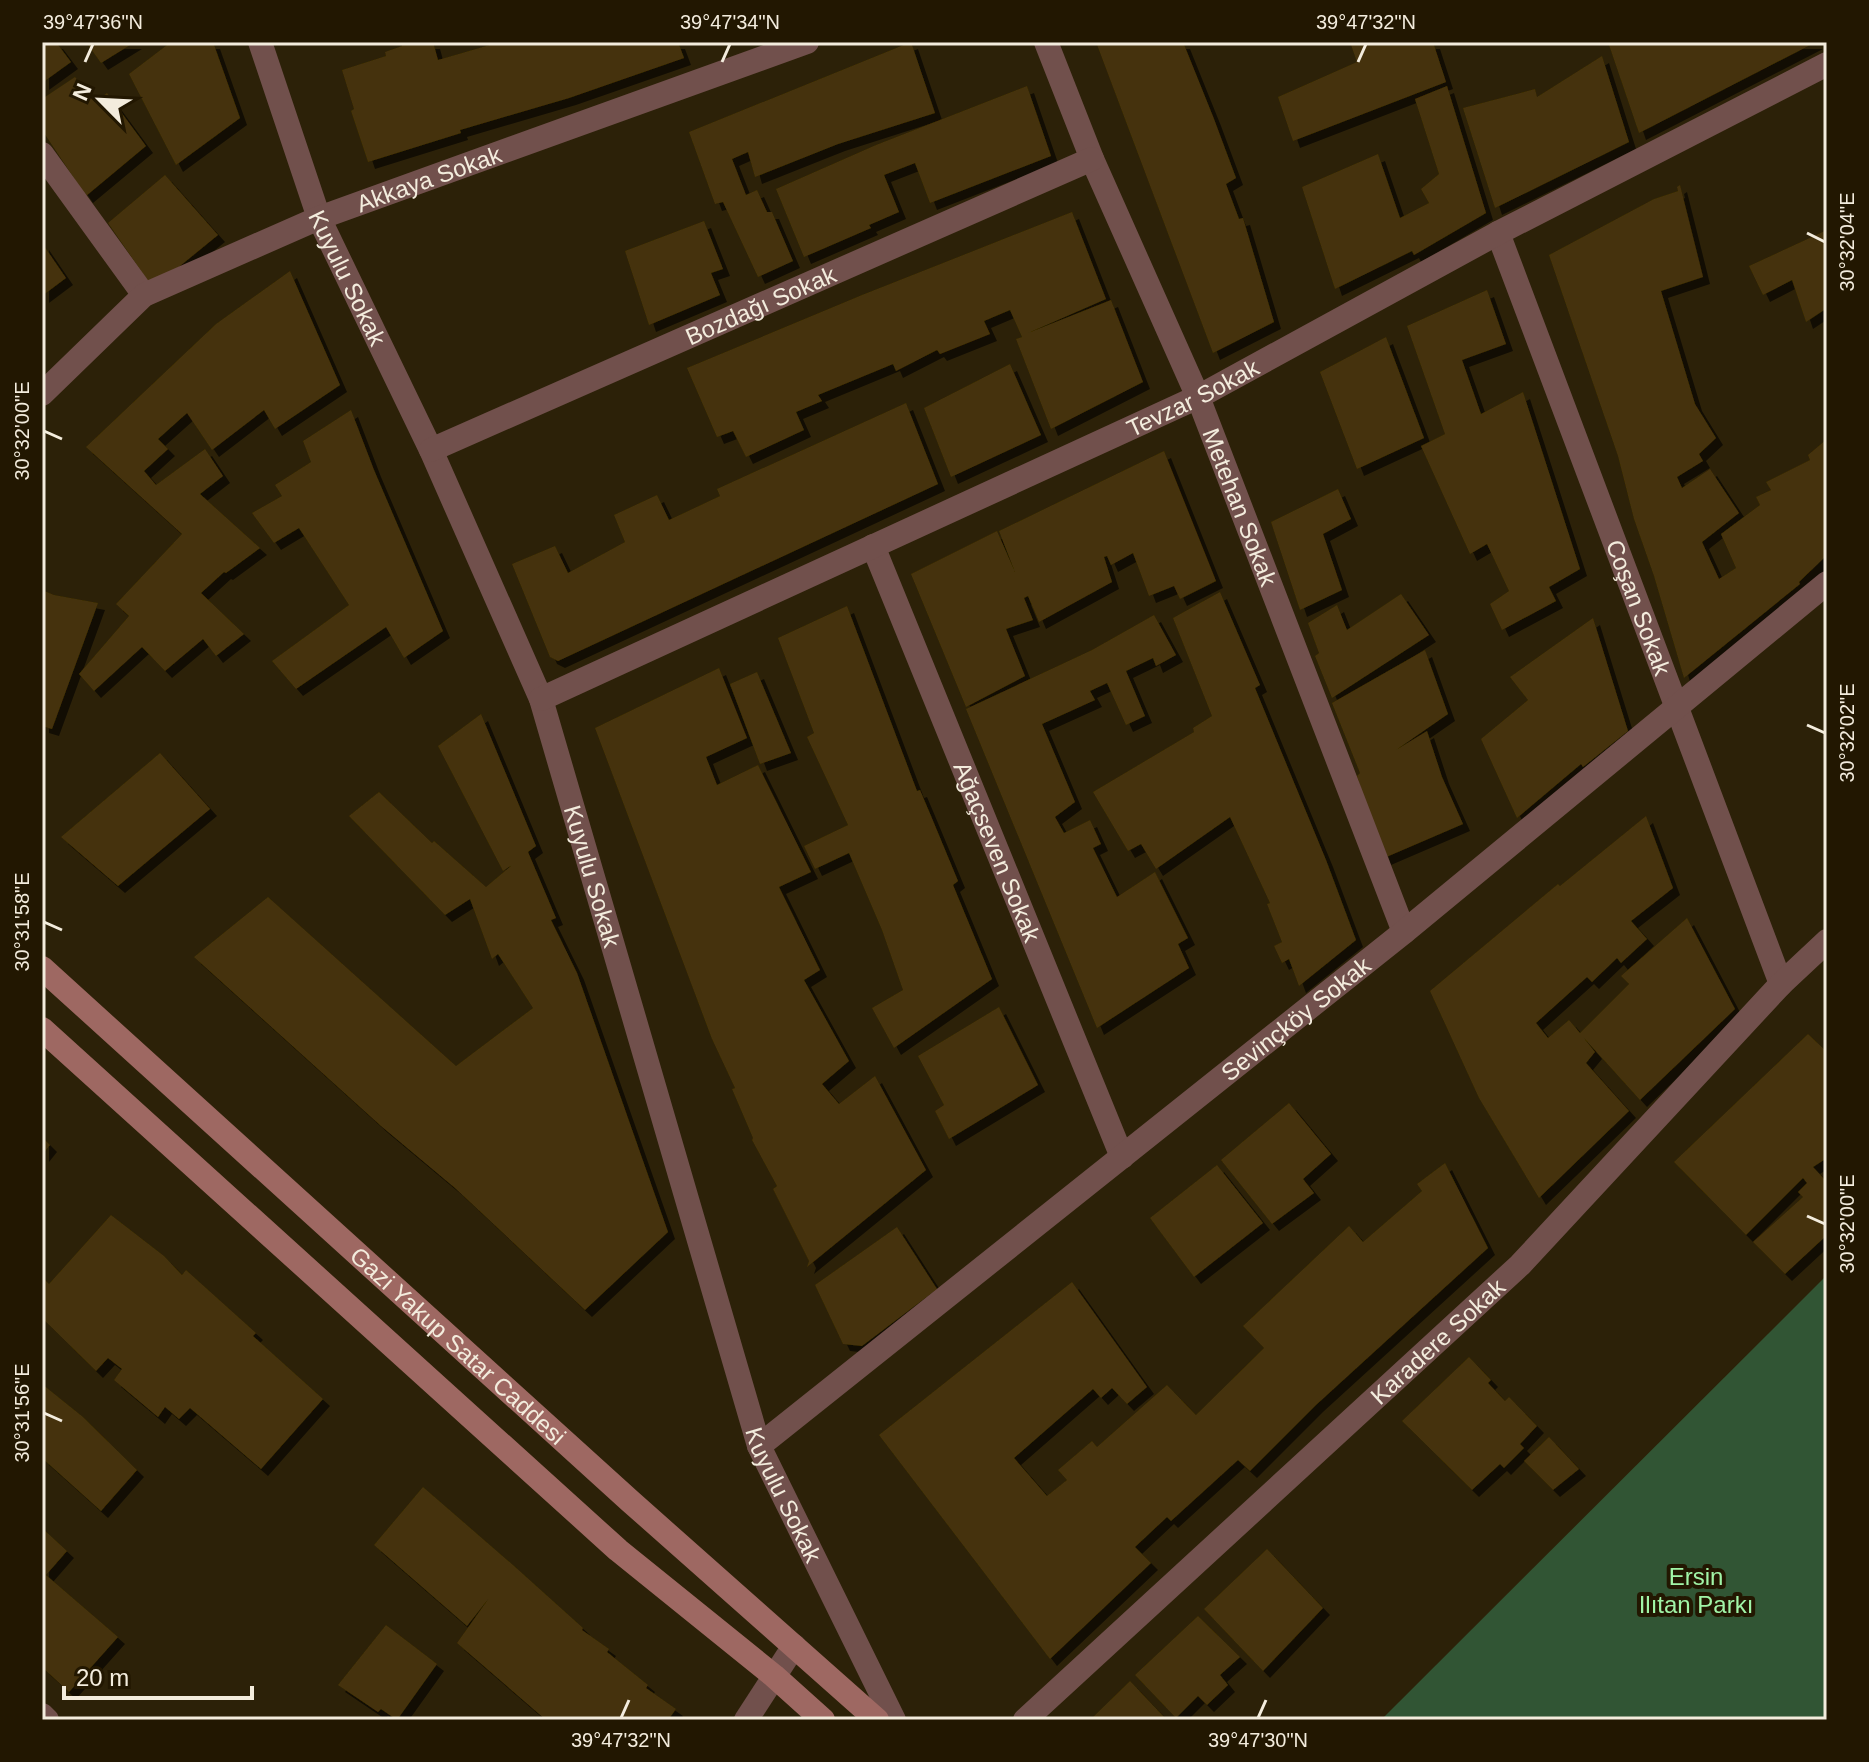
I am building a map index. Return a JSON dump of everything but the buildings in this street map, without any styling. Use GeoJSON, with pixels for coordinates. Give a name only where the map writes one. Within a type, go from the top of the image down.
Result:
{"type":"FeatureCollection","features":[{"type":"Feature","properties":{"kind":"main road","name":"Gazi Yakup Satar Caddesi"},"geometry":{"type":"LineString","coordinates":[[42,968],[877,1720]]}},
{"type":"Feature","properties":{"kind":"main road","name":"Gazi Yakup Satar Caddesi"},"geometry":{"type":"LineString","coordinates":[[42,1029],[618,1550],[774,1676],[823,1720]]}},
{"type":"Feature","properties":{"kind":"street","name":"Kuyulu Sokak"},"geometry":{"type":"LineString","coordinates":[[260,42],[319,218],[431,450],[541,699],[759,1446],[894,1720]]}},
{"type":"Feature","properties":{"kind":"street","name":"Akkaya Sokak"},"geometry":{"type":"LineString","coordinates":[[42,394],[144,295],[319,218],[807,42]]}},
{"type":"Feature","properties":{"kind":"street","name":"Metehan Sokak"},"geometry":{"type":"LineString","coordinates":[[1046,42],[1092,159],[1198,397],[1404,932]]}},
{"type":"Feature","properties":{"kind":"street","name":"Tevzar Sokak"},"geometry":{"type":"LineString","coordinates":[[541,699],[1198,397],[1498,233],[1827,64]]}},
{"type":"Feature","properties":{"kind":"street"},"geometry":{"type":"LineString","coordinates":[[42,154],[144,295]]}},
{"type":"Feature","properties":{"kind":"street","name":"Bozdağı Sokak"},"geometry":{"type":"LineString","coordinates":[[431,450],[1092,159]]}},
{"type":"Feature","properties":{"kind":"street","name":"Coşan Sokak"},"geometry":{"type":"LineString","coordinates":[[1498,233],[1781,984]]}},
{"type":"Feature","properties":{"kind":"street","name":"Ağaçseven Sokak"},"geometry":{"type":"LineString","coordinates":[[873,546],[1122,1157]]}},
{"type":"Feature","properties":{"kind":"street","name":"Sevinçköy Sokak"},"geometry":{"type":"LineString","coordinates":[[759,1446],[1404,932],[1827,583]]}},
{"type":"Feature","properties":{"kind":"street","name":"Karadere Sokak"},"geometry":{"type":"LineString","coordinates":[[1025,1720],[1520,1265],[1781,984],[1827,941]]}},
{"type":"Feature","properties":{"kind":"street"},"geometry":{"type":"LineString","coordinates":[[746,1720],[794,1646]]}},
{"type":"Feature","properties":{"kind":"street"},"geometry":{"type":"LineString","coordinates":[[42,1715],[47,1720]]}},
{"type":"Feature","properties":{"kind":"green space","name":"Ersin Ilıtan Parkı"},"geometry":{"type":"Polygon","coordinates":[[[1827,1275],[1827,1720],[1381,1720],[1827,1275]]]}}]}
